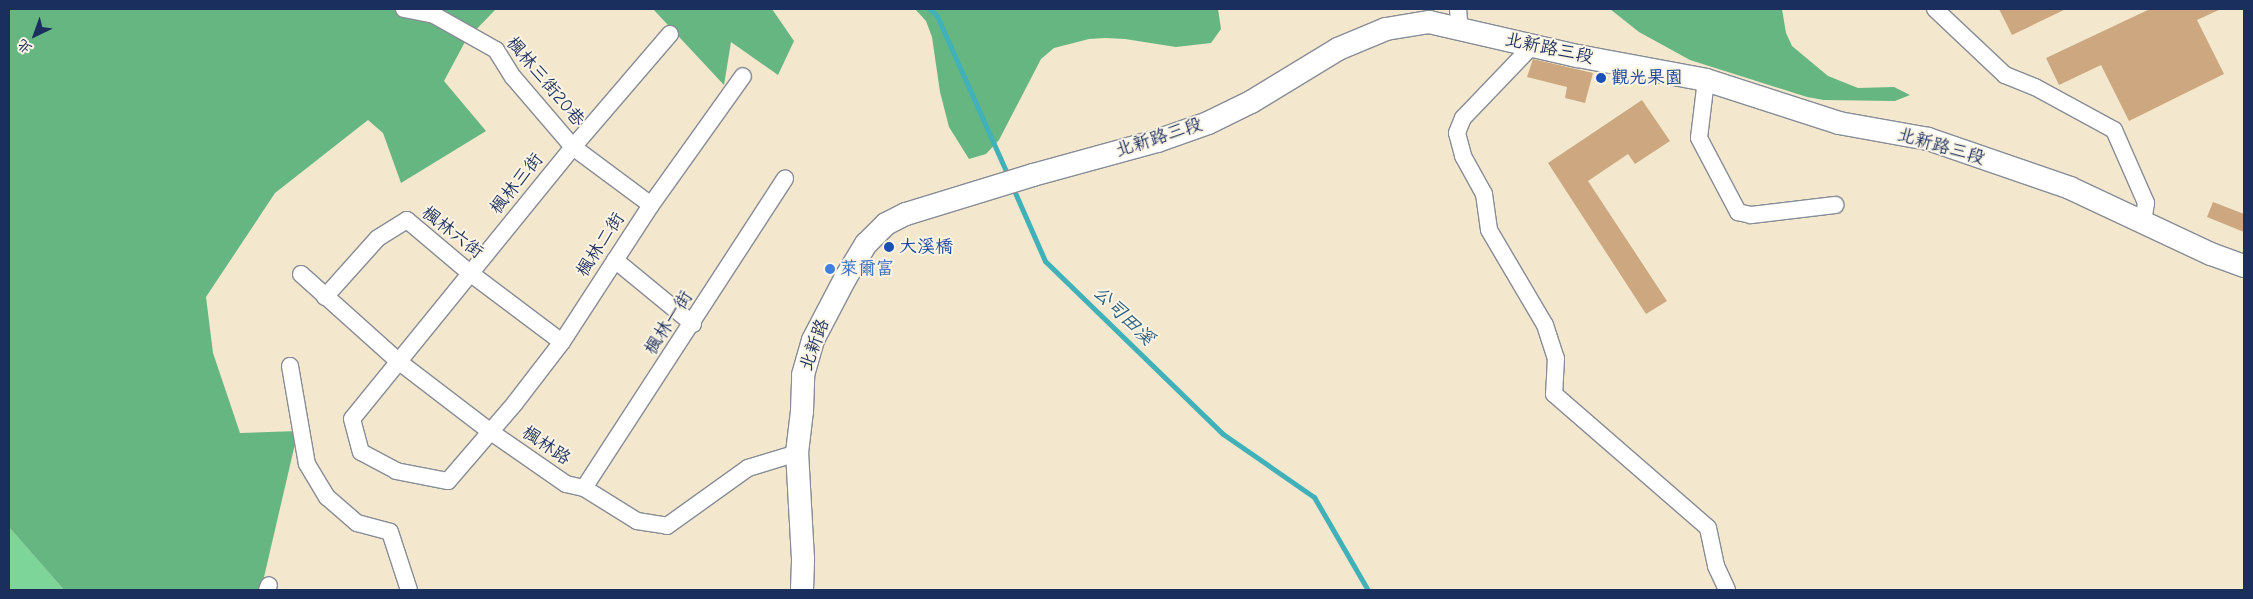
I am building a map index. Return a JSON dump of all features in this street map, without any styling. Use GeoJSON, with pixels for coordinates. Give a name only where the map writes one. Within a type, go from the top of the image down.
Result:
{"type":"FeatureCollection","features":[{"type":"Feature","properties":{"kind":"main road","name":"北新路三段"},"geometry":{"type":"LineString","coordinates":[[987,190],[1033,175],[1157,141],[1208,122],[1250,102],[1338,49],[1386,29],[1459,19],[1532,46],[1706,80],[1839,123],[1928,139],[2070,188],[2211,254],[2244,266]]}},
{"type":"Feature","properties":{"kind":"main road","name":"北新路"},"geometry":{"type":"LineString","coordinates":[[802,590],[803,559],[797,453],[802,411],[803,375],[814,340],[846,277],[866,244],[886,224],[906,214],[987,190]]}},
{"type":"Feature","properties":{"kind":"street","name":"楓林三街20巷"},"geometry":{"type":"LineString","coordinates":[[404,9],[434,15],[496,50],[513,77],[573,147],[650,205]]}},
{"type":"Feature","properties":{"kind":"street"},"geometry":{"type":"LineString","coordinates":[[1935,9],[2005,74],[2035,87],[2114,130],[2146,203],[2143,222]]}},
{"type":"Feature","properties":{"kind":"street","name":"楓林三街"},"geometry":{"type":"LineString","coordinates":[[490,432],[448,481],[396,471],[361,452],[352,418],[573,147],[670,34]]}},
{"type":"Feature","properties":{"kind":"street"},"geometry":{"type":"LineString","coordinates":[[1532,46],[1462,118],[1457,133],[1463,156],[1484,194],[1489,230],[1545,325],[1556,358],[1554,394],[1708,528],[1716,566],[1727,590]]}},
{"type":"Feature","properties":{"kind":"street","name":"楓林二街"},"geometry":{"type":"LineString","coordinates":[[490,432],[562,342],[650,205],[743,76]]}},
{"type":"Feature","properties":{"kind":"street"},"geometry":{"type":"LineString","coordinates":[[1706,80],[1699,138],[1738,212],[1750,215],[1835,205]]}},
{"type":"Feature","properties":{"kind":"street","name":"楓林一街"},"geometry":{"type":"LineString","coordinates":[[584,488],[785,178]]}},
{"type":"Feature","properties":{"kind":"street","name":"楓林六街"},"geometry":{"type":"LineString","coordinates":[[325,297],[378,238],[407,220],[470,274],[562,342]]}},
{"type":"Feature","properties":{"kind":"street"},"geometry":{"type":"LineString","coordinates":[[615,260],[692,324]]}},
{"type":"Feature","properties":{"kind":"street","name":"楓林路"},"geometry":{"type":"LineString","coordinates":[[301,274],[398,361],[490,432],[566,484],[584,488],[637,521],[667,526],[748,468],[797,453]]}},
{"type":"Feature","properties":{"kind":"street"},"geometry":{"type":"LineString","coordinates":[[290,366],[307,464],[327,497],[356,522],[390,532],[408,590]]}},
{"type":"Feature","properties":{"kind":"green space"},"geometry":{"type":"Polygon","coordinates":[[[9,9],[496,9],[466,40],[444,81],[486,131],[401,183],[383,133],[368,120],[275,193],[206,297],[213,353],[240,433],[298,431],[261,590],[64,590],[9,527],[9,9]]]}},
{"type":"Feature","properties":{"kind":"green space"},"geometry":{"type":"Polygon","coordinates":[[[653,9],[772,9],[794,41],[778,75],[731,42],[724,85],[653,9]]]}},
{"type":"Feature","properties":{"kind":"green space"},"geometry":{"type":"Polygon","coordinates":[[[915,9],[1218,9],[1221,29],[1211,43],[1176,47],[1125,39],[1105,38],[1089,39],[1054,48],[1041,59],[999,140],[986,154],[969,159],[949,127],[940,92],[932,37],[926,21],[915,9]]]}},
{"type":"Feature","properties":{"kind":"green space"},"geometry":{"type":"Polygon","coordinates":[[[1610,9],[1782,9],[1786,33],[1792,46],[1828,76],[1858,88],[1894,87],[1910,95],[1895,101],[1824,100],[1807,97],[1690,60],[1639,32],[1610,9]]]}},
{"type":"Feature","properties":{"kind":"green space"},"geometry":{"type":"Polygon","coordinates":[[[9,527],[64,590],[9,590],[9,527]]]}},
{"type":"Feature","properties":{"kind":"building"},"geometry":{"type":"Polygon","coordinates":[[[1999,9],[2066,9],[2012,35],[1999,9]]]}},
{"type":"Feature","properties":{"kind":"building"},"geometry":{"type":"Polygon","coordinates":[[[2150,9],[2221,9],[2197,20],[2224,74],[2129,121],[2101,65],[2059,85],[2046,58],[2150,9]]]}},
{"type":"Feature","properties":{"kind":"building"},"geometry":{"type":"Polygon","coordinates":[[[1533,59],[1593,73],[1585,103],[1565,98],[1567,87],[1527,77],[1533,59]]]}},
{"type":"Feature","properties":{"kind":"building"},"geometry":{"type":"Polygon","coordinates":[[[1642,100],[1670,141],[1635,164],[1628,154],[1588,181],[1667,301],[1646,314],[1548,163],[1642,100]]]}},
{"type":"Feature","properties":{"kind":"building"},"geometry":{"type":"Polygon","coordinates":[[[2213,202],[2244,214],[2244,232],[2207,217],[2213,202]]]}},
{"type":"Feature","properties":{"kind":"waterway","name":"公司田溪"},"geometry":{"type":"LineString","coordinates":[[930,9],[937,16],[1009,178]]}},
{"type":"Feature","properties":{"kind":"waterway","name":"公司田溪"},"geometry":{"type":"LineString","coordinates":[[1013,188],[1045,261],[1223,434],[1314,497],[1368,590]]}},
{"type":"Feature","properties":{"kind":"place","name":"觀光果園"},"geometry":{"type":"Point","coordinates":[1601,78]}},
{"type":"Feature","properties":{"kind":"place","name":"大溪橋"},"geometry":{"type":"Point","coordinates":[889,247]}},
{"type":"Feature","properties":{"kind":"place","name":"萊爾富"},"geometry":{"type":"Point","coordinates":[830,269]}}]}
